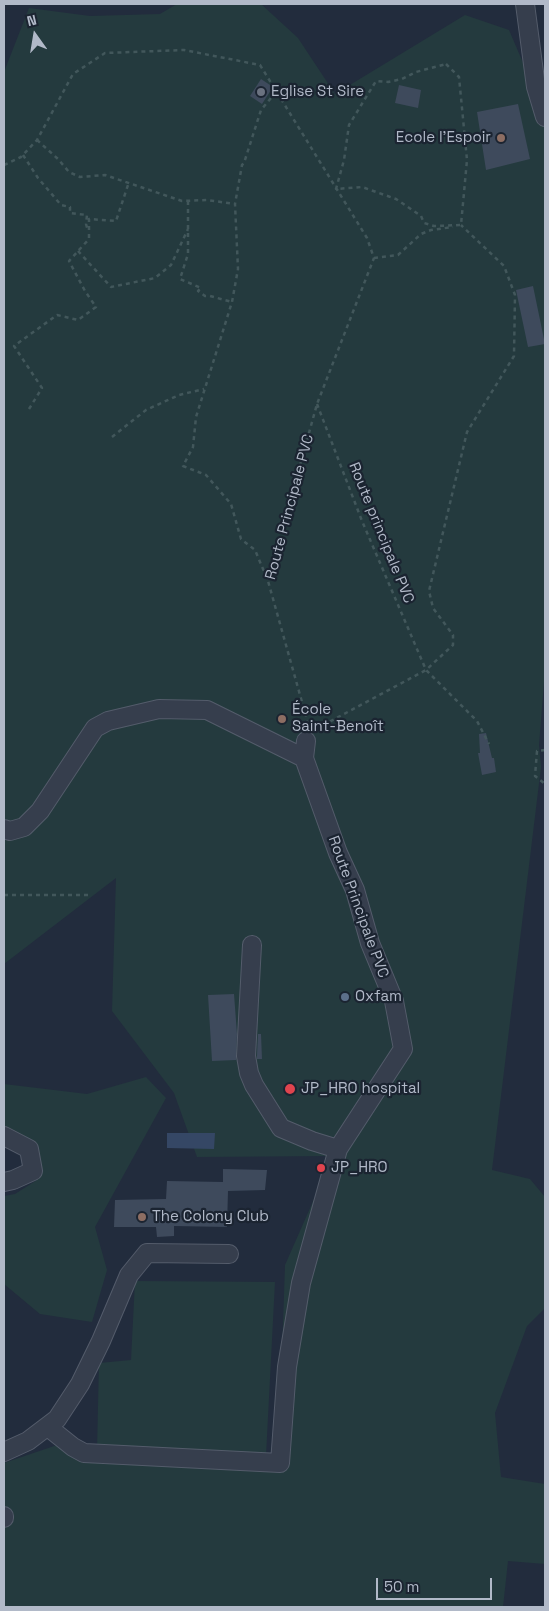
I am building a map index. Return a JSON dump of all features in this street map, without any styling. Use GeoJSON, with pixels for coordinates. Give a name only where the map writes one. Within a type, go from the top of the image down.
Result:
{"type":"FeatureCollection","features":[{"type":"Feature","properties":{"kind":"street"},"geometry":{"type":"LineString","coordinates":[[525,4],[536,86],[545,117]]}},
{"type":"Feature","properties":{"kind":"street"},"geometry":{"type":"LineString","coordinates":[[4,829],[10,831],[24,827],[40,811],[95,728],[108,721],[160,708],[207,710],[307,744]]}},
{"type":"Feature","properties":{"kind":"street","name":"Route Principale PVC"},"geometry":{"type":"LineString","coordinates":[[48,1426],[73,1447],[84,1453],[280,1463],[287,1367],[301,1283],[338,1149],[403,1049],[394,1001],[370,943],[355,890],[338,853],[307,744]]}},
{"type":"Feature","properties":{"kind":"street"},"geometry":{"type":"LineString","coordinates":[[252,945],[246,1056],[249,1073],[254,1085],[281,1128],[338,1149]]}},
{"type":"Feature","properties":{"kind":"street"},"geometry":{"type":"LineString","coordinates":[[4,1136],[30,1149],[33,1170],[13,1180],[4,1182]]}},
{"type":"Feature","properties":{"kind":"street"},"geometry":{"type":"LineString","coordinates":[[4,1452],[28,1441],[57,1419],[80,1384],[102,1341],[129,1275],[147,1253],[229,1254]]}},
{"type":"Feature","properties":{"kind":"path"},"geometry":{"type":"LineString","coordinates":[[4,165],[23,155],[37,140],[72,74],[105,53],[184,50],[260,65],[367,238],[374,258],[398,255],[421,234],[431,230],[462,225]]}},
{"type":"Feature","properties":{"kind":"path"},"geometry":{"type":"LineString","coordinates":[[336,189],[344,160],[349,125],[376,81],[388,82],[402,79],[416,72],[446,64],[459,76],[466,141],[467,160],[462,225]]}},
{"type":"Feature","properties":{"kind":"path"},"geometry":{"type":"LineString","coordinates":[[268,580],[255,550],[241,539],[231,504],[206,475],[183,466],[194,447],[196,417],[232,302],[238,269],[235,204],[242,165],[261,110],[276,92]]}},
{"type":"Feature","properties":{"kind":"path"},"geometry":{"type":"LineString","coordinates":[[37,140],[69,172],[80,177],[105,175],[182,201],[207,200],[235,204]]}},
{"type":"Feature","properties":{"kind":"path"},"geometry":{"type":"LineString","coordinates":[[23,155],[38,178],[61,205],[70,208],[70,213],[87,215],[86,224],[89,237]]}},
{"type":"Feature","properties":{"kind":"path"},"geometry":{"type":"LineString","coordinates":[[29,409],[42,388],[14,346],[57,315],[78,320],[96,307],[84,291],[69,261],[89,239],[89,219],[116,221],[129,182]]}},
{"type":"Feature","properties":{"kind":"path"},"geometry":{"type":"LineString","coordinates":[[336,189],[362,187],[396,199],[421,216],[424,223],[434,226],[462,225]]}},
{"type":"Feature","properties":{"kind":"path"},"geometry":{"type":"LineString","coordinates":[[188,200],[188,254],[180,279],[200,288],[198,291],[205,296],[232,302]]}},
{"type":"Feature","properties":{"kind":"path","name":"Route Principale PVC"},"geometry":{"type":"LineString","coordinates":[[374,258],[317,404],[268,580],[307,744],[426,670],[453,645],[453,635],[434,608],[430,591],[467,432],[514,356],[515,295],[504,266],[462,225]]}},
{"type":"Feature","properties":{"kind":"path"},"geometry":{"type":"LineString","coordinates":[[78,251],[111,287],[154,278],[172,265],[188,229]]}},
{"type":"Feature","properties":{"kind":"path"},"geometry":{"type":"LineString","coordinates":[[112,437],[146,410],[179,395],[204,389]]}},
{"type":"Feature","properties":{"kind":"path","name":"Route principale PVC"},"geometry":{"type":"LineString","coordinates":[[317,404],[362,521],[426,670]]}},
{"type":"Feature","properties":{"kind":"path"},"geometry":{"type":"LineString","coordinates":[[426,670],[477,721],[489,744]]}},
{"type":"Feature","properties":{"kind":"path"},"geometry":{"type":"LineString","coordinates":[[545,750],[537,751],[535,776],[545,784]]}},
{"type":"Feature","properties":{"kind":"path"},"geometry":{"type":"LineString","coordinates":[[4,895],[91,895]]}},
{"type":"Feature","properties":{"kind":"green space"},"geometry":{"type":"Polygon","coordinates":[[[177,4],[261,4],[298,38],[335,94],[465,15],[509,30],[545,114],[545,670],[539,745],[541,767],[492,1170],[530,1179],[545,1197],[545,1308],[527,1326],[495,1413],[501,1477],[545,1484],[545,1564],[508,1561],[503,1607],[4,1607],[4,1463],[72,1440],[77,1461],[278,1472],[285,1265],[333,1156],[197,1157],[174,1093],[112,1011],[116,878],[4,964],[4,72],[29,8],[90,16],[160,14],[177,4]]]}},
{"type":"Feature","properties":{"kind":"green space"},"geometry":{"type":"Polygon","coordinates":[[[146,1077],[166,1098],[95,1227],[107,1270],[92,1322],[40,1314],[4,1284],[4,1196],[15,1194],[37,1180],[38,1154],[4,1131],[4,1084],[87,1094],[146,1077]]]}},
{"type":"Feature","properties":{"kind":"green space"},"geometry":{"type":"Polygon","coordinates":[[[135,1281],[275,1282],[266,1456],[97,1450],[99,1363],[131,1360],[135,1281]]]}},
{"type":"Feature","properties":{"kind":"water"},"geometry":{"type":"Polygon","coordinates":[[[167,1133],[215,1133],[214,1149],[167,1148],[167,1133]]]}},
{"type":"Feature","properties":{"kind":"building"},"geometry":{"type":"Polygon","coordinates":[[[261,79],[273,87],[262,104],[250,96],[261,79]]]}},
{"type":"Feature","properties":{"kind":"building"},"geometry":{"type":"Polygon","coordinates":[[[399,85],[421,90],[418,108],[395,103],[399,85]]]}},
{"type":"Feature","properties":{"kind":"building"},"geometry":{"type":"Polygon","coordinates":[[[518,104],[530,159],[486,170],[477,112],[518,104]]]}},
{"type":"Feature","properties":{"kind":"building"},"geometry":{"type":"Polygon","coordinates":[[[533,286],[545,344],[528,347],[516,290],[533,286]]]}},
{"type":"Feature","properties":{"kind":"building"},"geometry":{"type":"Polygon","coordinates":[[[486,733],[492,758],[494,758],[496,772],[482,775],[478,753],[480,753],[479,734],[486,733]]]}},
{"type":"Feature","properties":{"kind":"building"},"geometry":{"type":"Polygon","coordinates":[[[234,994],[237,1034],[236,1060],[212,1061],[208,995],[234,994]]]}},
{"type":"Feature","properties":{"kind":"building"},"geometry":{"type":"Polygon","coordinates":[[[258,1034],[261,1034],[262,1059],[257,1059],[258,1034]]]}},
{"type":"Feature","properties":{"kind":"building"},"geometry":{"type":"Polygon","coordinates":[[[223,1169],[267,1170],[265,1190],[228,1191],[227,1227],[174,1226],[174,1236],[157,1237],[156,1227],[114,1227],[115,1200],[166,1199],[167,1181],[223,1182],[223,1169]]]}},
{"type":"Feature","properties":{"kind":"place","name":"Eglise St Sire"},"geometry":{"type":"Point","coordinates":[261,92]}},
{"type":"Feature","properties":{"kind":"place","name":"Ecole l'Espoir"},"geometry":{"type":"Point","coordinates":[501,138]}},
{"type":"Feature","properties":{"kind":"place","name":"École Saint-Benoît"},"geometry":{"type":"Point","coordinates":[282,719]}},
{"type":"Feature","properties":{"kind":"place","name":"Oxfam"},"geometry":{"type":"Point","coordinates":[345,997]}},
{"type":"Feature","properties":{"kind":"place","name":"JP_HRO hospital"},"geometry":{"type":"Point","coordinates":[290,1089]}},
{"type":"Feature","properties":{"kind":"place","name":"JP_HRO"},"geometry":{"type":"Point","coordinates":[321,1168]}},
{"type":"Feature","properties":{"kind":"place","name":"The Colony Club"},"geometry":{"type":"Point","coordinates":[142,1217]}}]}
